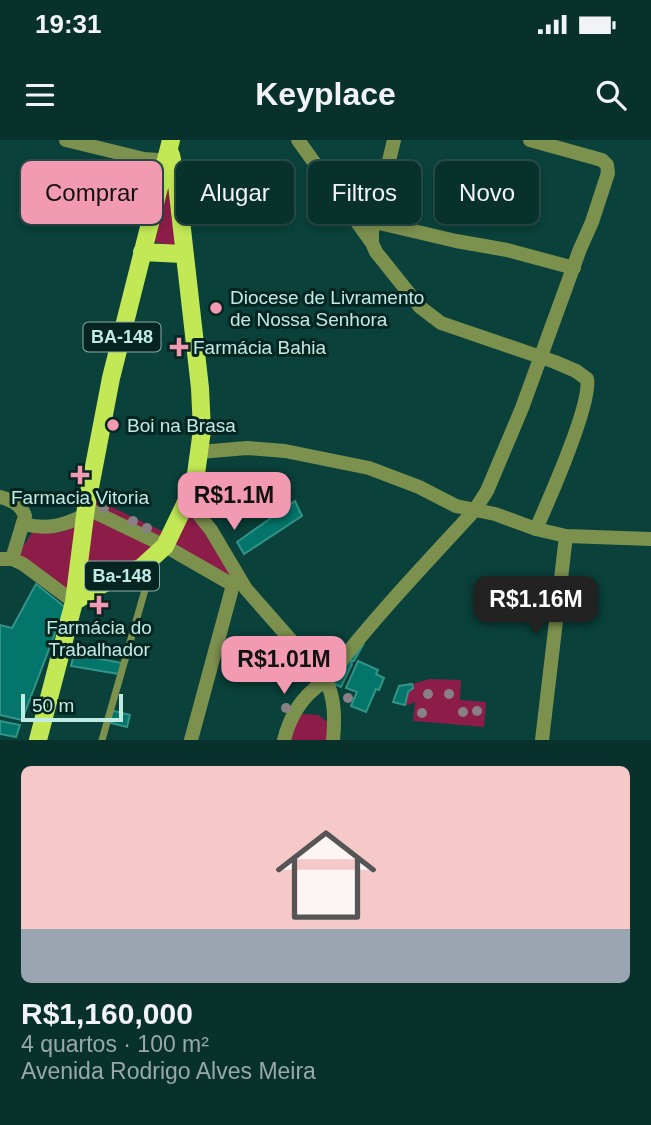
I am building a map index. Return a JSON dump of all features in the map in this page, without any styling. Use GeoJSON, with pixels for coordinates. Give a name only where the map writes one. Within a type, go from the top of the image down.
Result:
{"type":"FeatureCollection","features":[{"type":"Feature","properties":{"kind":"main road","name":"BA-148"},"geometry":{"type":"LineString","coordinates":[[74,602],[85,511],[111,378],[142,251],[170,154]]}},
{"type":"Feature","properties":{"kind":"main road","name":"Ba-148"},"geometry":{"type":"LineString","coordinates":[[74,602],[101,585],[142,566],[160,550],[187,500],[196,474],[202,430],[200,388],[177,185],[170,154]]}},
{"type":"Feature","properties":{"kind":"main road"},"geometry":{"type":"LineString","coordinates":[[142,251],[183,254]]}},
{"type":"Feature","properties":{"kind":"main road"},"geometry":{"type":"LineString","coordinates":[[38,740],[74,602]]}},
{"type":"Feature","properties":{"kind":"street"},"geometry":{"type":"LineString","coordinates":[[66,140],[144,159],[170,154]]}},
{"type":"Feature","properties":{"kind":"street"},"geometry":{"type":"LineString","coordinates":[[298,140],[376,252],[420,307],[441,323],[584,375],[588,384],[567,455],[536,529]]}},
{"type":"Feature","properties":{"kind":"street"},"geometry":{"type":"LineString","coordinates":[[389,161],[394,140]]}},
{"type":"Feature","properties":{"kind":"street"},"geometry":{"type":"LineString","coordinates":[[284,740],[288,722],[298,706],[312,690],[326,680],[363,631],[474,511],[487,491],[502,458],[604,188],[607,165],[591,156],[530,140]]}},
{"type":"Feature","properties":{"kind":"street"},"geometry":{"type":"LineString","coordinates":[[372,243],[375,224]]}},
{"type":"Feature","properties":{"kind":"street"},"geometry":{"type":"LineString","coordinates":[[384,224],[507,250],[574,268]]}},
{"type":"Feature","properties":{"kind":"street"},"geometry":{"type":"LineString","coordinates":[[200,452],[247,448],[285,451],[369,468],[419,487],[456,506],[495,513],[536,529],[566,536],[651,539]]}},
{"type":"Feature","properties":{"kind":"street"},"geometry":{"type":"LineString","coordinates":[[0,497],[23,509],[24,524],[6,559],[23,564],[74,602]]}},
{"type":"Feature","properties":{"kind":"street"},"geometry":{"type":"LineString","coordinates":[[187,500],[216,536],[239,587],[326,680],[332,696],[334,733]]}},
{"type":"Feature","properties":{"kind":"street"},"geometry":{"type":"LineString","coordinates":[[24,524],[55,527],[85,511],[239,587]]}},
{"type":"Feature","properties":{"kind":"street"},"geometry":{"type":"LineString","coordinates":[[542,740],[566,536]]}},
{"type":"Feature","properties":{"kind":"street"},"geometry":{"type":"LineString","coordinates":[[191,740],[239,587]]}},
{"type":"Feature","properties":{"kind":"lane"},"geometry":{"type":"LineString","coordinates":[[102,740],[160,550]]}},
{"type":"Feature","properties":{"kind":"shaded area"},"geometry":{"type":"Polygon","coordinates":[[[168,183],[175,246],[150,241],[155,224],[162,224],[162,202],[168,183]]]}},
{"type":"Feature","properties":{"kind":"shaded area"},"geometry":{"type":"Polygon","coordinates":[[[93,498],[164,532],[164,552],[83,598],[16,558],[33,531],[56,533],[70,528],[93,498]]]}},
{"type":"Feature","properties":{"kind":"shaded area"},"geometry":{"type":"Polygon","coordinates":[[[190,512],[236,573],[228,584],[181,550],[172,539],[190,512]]]}},
{"type":"Feature","properties":{"kind":"shaded area"},"geometry":{"type":"Polygon","coordinates":[[[430,679],[461,680],[460,700],[486,702],[484,727],[413,721],[415,702],[405,706],[408,692],[413,688],[412,684],[430,679]]]}},
{"type":"Feature","properties":{"kind":"shaded area"},"geometry":{"type":"Polygon","coordinates":[[[319,715],[328,723],[328,740],[285,740],[298,716],[319,715]]]}},
{"type":"Feature","properties":{"kind":"building"},"geometry":{"type":"Polygon","coordinates":[[[295,501],[302,516],[244,554],[237,542],[295,501]]]}},
{"type":"Feature","properties":{"kind":"building"},"geometry":{"type":"Polygon","coordinates":[[[36,584],[65,607],[22,720],[0,715],[0,625],[12,628],[36,584]]]}},
{"type":"Feature","properties":{"kind":"building"},"geometry":{"type":"Polygon","coordinates":[[[364,643],[354,661],[351,661],[341,687],[332,683],[364,643]]]}},
{"type":"Feature","properties":{"kind":"building"},"geometry":{"type":"Polygon","coordinates":[[[74,654],[122,663],[119,674],[71,666],[74,654]]]}},
{"type":"Feature","properties":{"kind":"building"},"geometry":{"type":"Polygon","coordinates":[[[358,661],[378,670],[376,674],[384,678],[366,712],[351,706],[357,692],[346,688],[358,661]]]}},
{"type":"Feature","properties":{"kind":"building"},"geometry":{"type":"Polygon","coordinates":[[[412,684],[413,688],[408,692],[405,705],[393,702],[399,686],[412,684]]]}},
{"type":"Feature","properties":{"kind":"building"},"geometry":{"type":"Polygon","coordinates":[[[110,710],[130,715],[127,727],[107,722],[110,710]]]}},
{"type":"Feature","properties":{"kind":"building"},"geometry":{"type":"Polygon","coordinates":[[[0,721],[20,725],[16,737],[0,734],[0,721]]]}},
{"type":"Feature","properties":{"kind":"place","name":"Diocese de Livramento de Nossa Senhora"},"geometry":{"type":"Point","coordinates":[216,308]}},
{"type":"Feature","properties":{"kind":"place","name":"Farmácia Bahia"},"geometry":{"type":"Point","coordinates":[179,347]}},
{"type":"Feature","properties":{"kind":"place","name":"Boi na Brasa"},"geometry":{"type":"Point","coordinates":[113,425]}},
{"type":"Feature","properties":{"kind":"place","name":"Farmacia Vitoria"},"geometry":{"type":"Point","coordinates":[80,475]}},
{"type":"Feature","properties":{"kind":"place","name":"Farmácia do Trabalhador"},"geometry":{"type":"Point","coordinates":[99,605]}}]}
